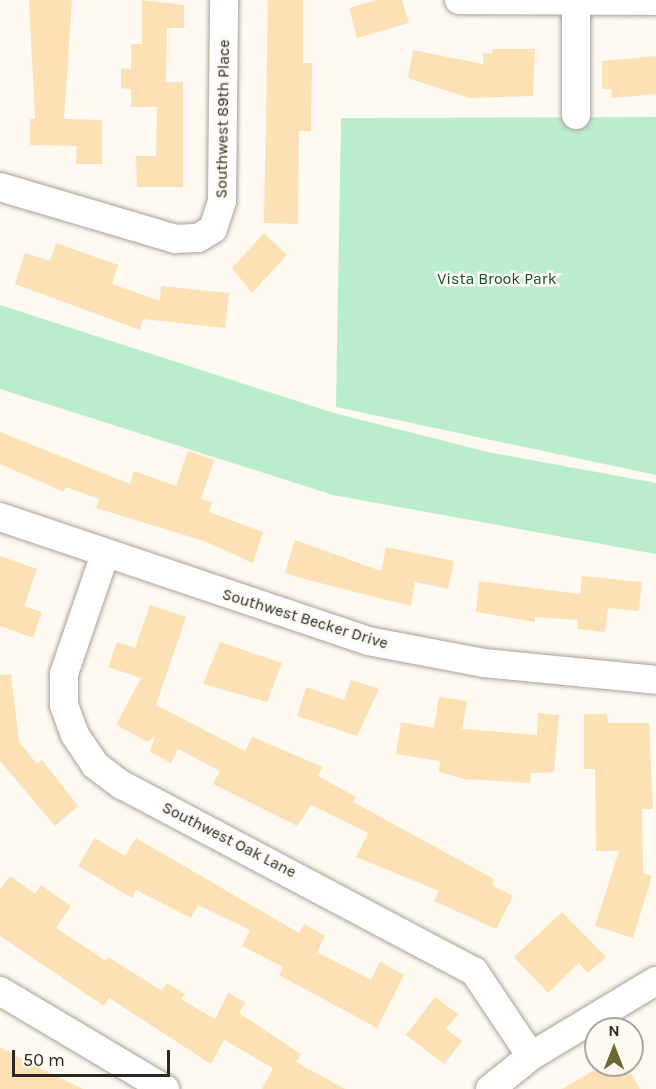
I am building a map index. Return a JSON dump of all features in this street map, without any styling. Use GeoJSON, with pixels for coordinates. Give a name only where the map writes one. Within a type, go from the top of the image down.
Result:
{"type":"FeatureCollection","features":[{"type":"Feature","properties":{"kind":"street","name":"Southwest 89th Place"},"geometry":{"type":"LineString","coordinates":[[0,187],[176,239],[198,238],[213,229],[222,201],[224,0]]}},
{"type":"Feature","properties":{"kind":"street"},"geometry":{"type":"LineString","coordinates":[[459,0],[656,1]]}},
{"type":"Feature","properties":{"kind":"street"},"geometry":{"type":"LineString","coordinates":[[576,1],[576,115]]}},
{"type":"Feature","properties":{"kind":"street","name":"Southwest Becker Drive"},"geometry":{"type":"LineString","coordinates":[[0,517],[368,642],[484,663],[656,680]]}},
{"type":"Feature","properties":{"kind":"street","name":"Southwest Oak Lane"},"geometry":{"type":"LineString","coordinates":[[105,554],[64,674],[64,705],[75,735],[95,765],[122,785],[474,971],[531,1056]]}},
{"type":"Feature","properties":{"kind":"street"},"geometry":{"type":"LineString","coordinates":[[490,1089],[531,1056],[656,981]]}},
{"type":"Feature","properties":{"kind":"street"},"geometry":{"type":"LineString","coordinates":[[0,991],[165,1089]]}},
{"type":"Feature","properties":{"kind":"green space","name":"Vista Brook Park"},"geometry":{"type":"Polygon","coordinates":[[[656,117],[656,475],[336,407],[341,118],[656,117]]]}},
{"type":"Feature","properties":{"kind":"green space"},"geometry":{"type":"Polygon","coordinates":[[[0,305],[334,413],[488,452],[656,483],[656,554],[333,495],[0,389],[0,305]]]}},
{"type":"Feature","properties":{"kind":"building"},"geometry":{"type":"Polygon","coordinates":[[[29,0],[72,0],[64,119],[102,120],[102,164],[76,164],[77,146],[30,145],[30,119],[35,119],[29,0]]]}},
{"type":"Feature","properties":{"kind":"building"},"geometry":{"type":"Polygon","coordinates":[[[142,0],[184,5],[184,28],[167,28],[166,82],[183,82],[183,187],[137,187],[136,156],[156,156],[157,107],[131,107],[131,89],[121,88],[121,68],[131,69],[131,44],[142,44],[142,0]]]}},
{"type":"Feature","properties":{"kind":"building"},"geometry":{"type":"Polygon","coordinates":[[[268,0],[303,0],[303,63],[312,63],[311,131],[299,131],[298,224],[264,223],[268,0]]]}},
{"type":"Feature","properties":{"kind":"building"},"geometry":{"type":"Polygon","coordinates":[[[376,0],[402,0],[409,23],[357,38],[349,8],[376,0]]]}},
{"type":"Feature","properties":{"kind":"building"},"geometry":{"type":"Polygon","coordinates":[[[493,49],[535,49],[533,96],[469,98],[408,78],[413,50],[483,64],[483,53],[492,54],[493,49]]]}},
{"type":"Feature","properties":{"kind":"building"},"geometry":{"type":"Polygon","coordinates":[[[656,56],[656,94],[612,98],[611,89],[602,89],[602,61],[656,56]]]}},
{"type":"Feature","properties":{"kind":"building"},"geometry":{"type":"Polygon","coordinates":[[[264,233],[287,255],[252,293],[232,268],[264,233]]]}},
{"type":"Feature","properties":{"kind":"building"},"geometry":{"type":"Polygon","coordinates":[[[56,243],[118,265],[112,284],[160,301],[161,286],[229,293],[225,328],[143,319],[140,330],[15,284],[25,253],[50,261],[56,243]]]}},
{"type":"Feature","properties":{"kind":"building"},"geometry":{"type":"Polygon","coordinates":[[[0,432],[130,484],[134,471],[176,486],[188,451],[214,460],[201,499],[212,502],[209,512],[263,532],[253,563],[204,541],[96,508],[99,499],[66,487],[64,492],[0,464],[0,432]]]}},
{"type":"Feature","properties":{"kind":"building"},"geometry":{"type":"Polygon","coordinates":[[[295,540],[381,571],[386,547],[454,561],[448,589],[415,582],[411,606],[285,573],[295,540]]]}},
{"type":"Feature","properties":{"kind":"building"},"geometry":{"type":"Polygon","coordinates":[[[0,556],[37,569],[24,606],[42,612],[33,638],[0,626],[0,556]]]}},
{"type":"Feature","properties":{"kind":"building"},"geometry":{"type":"Polygon","coordinates":[[[582,576],[642,582],[639,611],[608,608],[605,632],[578,629],[578,620],[535,617],[535,622],[476,612],[479,581],[580,594],[582,576]]]}},
{"type":"Feature","properties":{"kind":"building"},"geometry":{"type":"Polygon","coordinates":[[[150,605],[186,617],[156,705],[245,751],[252,737],[323,767],[318,776],[356,797],[353,802],[494,879],[492,885],[513,896],[496,929],[434,901],[439,891],[356,857],[368,833],[311,805],[297,826],[213,784],[220,771],[178,749],[171,763],[150,752],[155,736],[148,742],[116,725],[141,678],[108,667],[117,642],[135,648],[150,605]]]}},
{"type":"Feature","properties":{"kind":"building"},"geometry":{"type":"Polygon","coordinates":[[[220,642],[282,663],[267,702],[203,684],[220,642]]]}},
{"type":"Feature","properties":{"kind":"building"},"geometry":{"type":"Polygon","coordinates":[[[11,674],[19,742],[37,764],[42,760],[78,806],[55,826],[0,761],[0,675],[11,674]]]}},
{"type":"Feature","properties":{"kind":"building"},"geometry":{"type":"Polygon","coordinates":[[[351,680],[379,689],[357,736],[297,716],[306,687],[344,700],[351,680]]]}},
{"type":"Feature","properties":{"kind":"building"},"geometry":{"type":"Polygon","coordinates":[[[439,697],[467,701],[462,729],[537,735],[538,713],[559,715],[554,772],[531,773],[530,783],[464,779],[439,772],[440,761],[396,754],[401,722],[434,728],[439,697]]]}},
{"type":"Feature","properties":{"kind":"building"},"geometry":{"type":"Polygon","coordinates":[[[584,714],[607,714],[608,723],[649,723],[653,809],[642,809],[643,873],[652,876],[633,938],[595,926],[619,851],[596,851],[595,769],[584,769],[584,714]]]}},
{"type":"Feature","properties":{"kind":"building"},"geometry":{"type":"Polygon","coordinates":[[[95,838],[125,856],[136,838],[299,933],[304,924],[325,936],[317,952],[371,980],[380,962],[404,975],[377,1028],[279,975],[283,967],[242,946],[250,930],[198,905],[191,918],[136,890],[132,898],[78,866],[95,838]]]}},
{"type":"Feature","properties":{"kind":"building"},"geometry":{"type":"Polygon","coordinates":[[[10,876],[35,894],[41,885],[71,906],[56,928],[106,961],[108,957],[162,991],[167,983],[185,994],[181,999],[215,1019],[228,993],[245,1002],[239,1013],[301,1054],[296,1062],[345,1089],[262,1089],[273,1068],[224,1040],[211,1064],[109,998],[104,1006],[0,936],[0,889],[10,876]]]}},
{"type":"Feature","properties":{"kind":"building"},"geometry":{"type":"Polygon","coordinates":[[[562,912],[606,957],[588,973],[579,963],[548,993],[514,957],[562,912]]]}},
{"type":"Feature","properties":{"kind":"building"},"geometry":{"type":"Polygon","coordinates":[[[435,997],[458,1014],[446,1029],[462,1041],[444,1064],[406,1035],[435,997]]]}},
{"type":"Feature","properties":{"kind":"building"},"geometry":{"type":"Polygon","coordinates":[[[0,1047],[27,1062],[83,1089],[0,1089],[0,1047]]]}},
{"type":"Feature","properties":{"kind":"building"},"geometry":{"type":"Polygon","coordinates":[[[584,1076],[633,1077],[640,1089],[562,1089],[584,1076]]]}}]}
